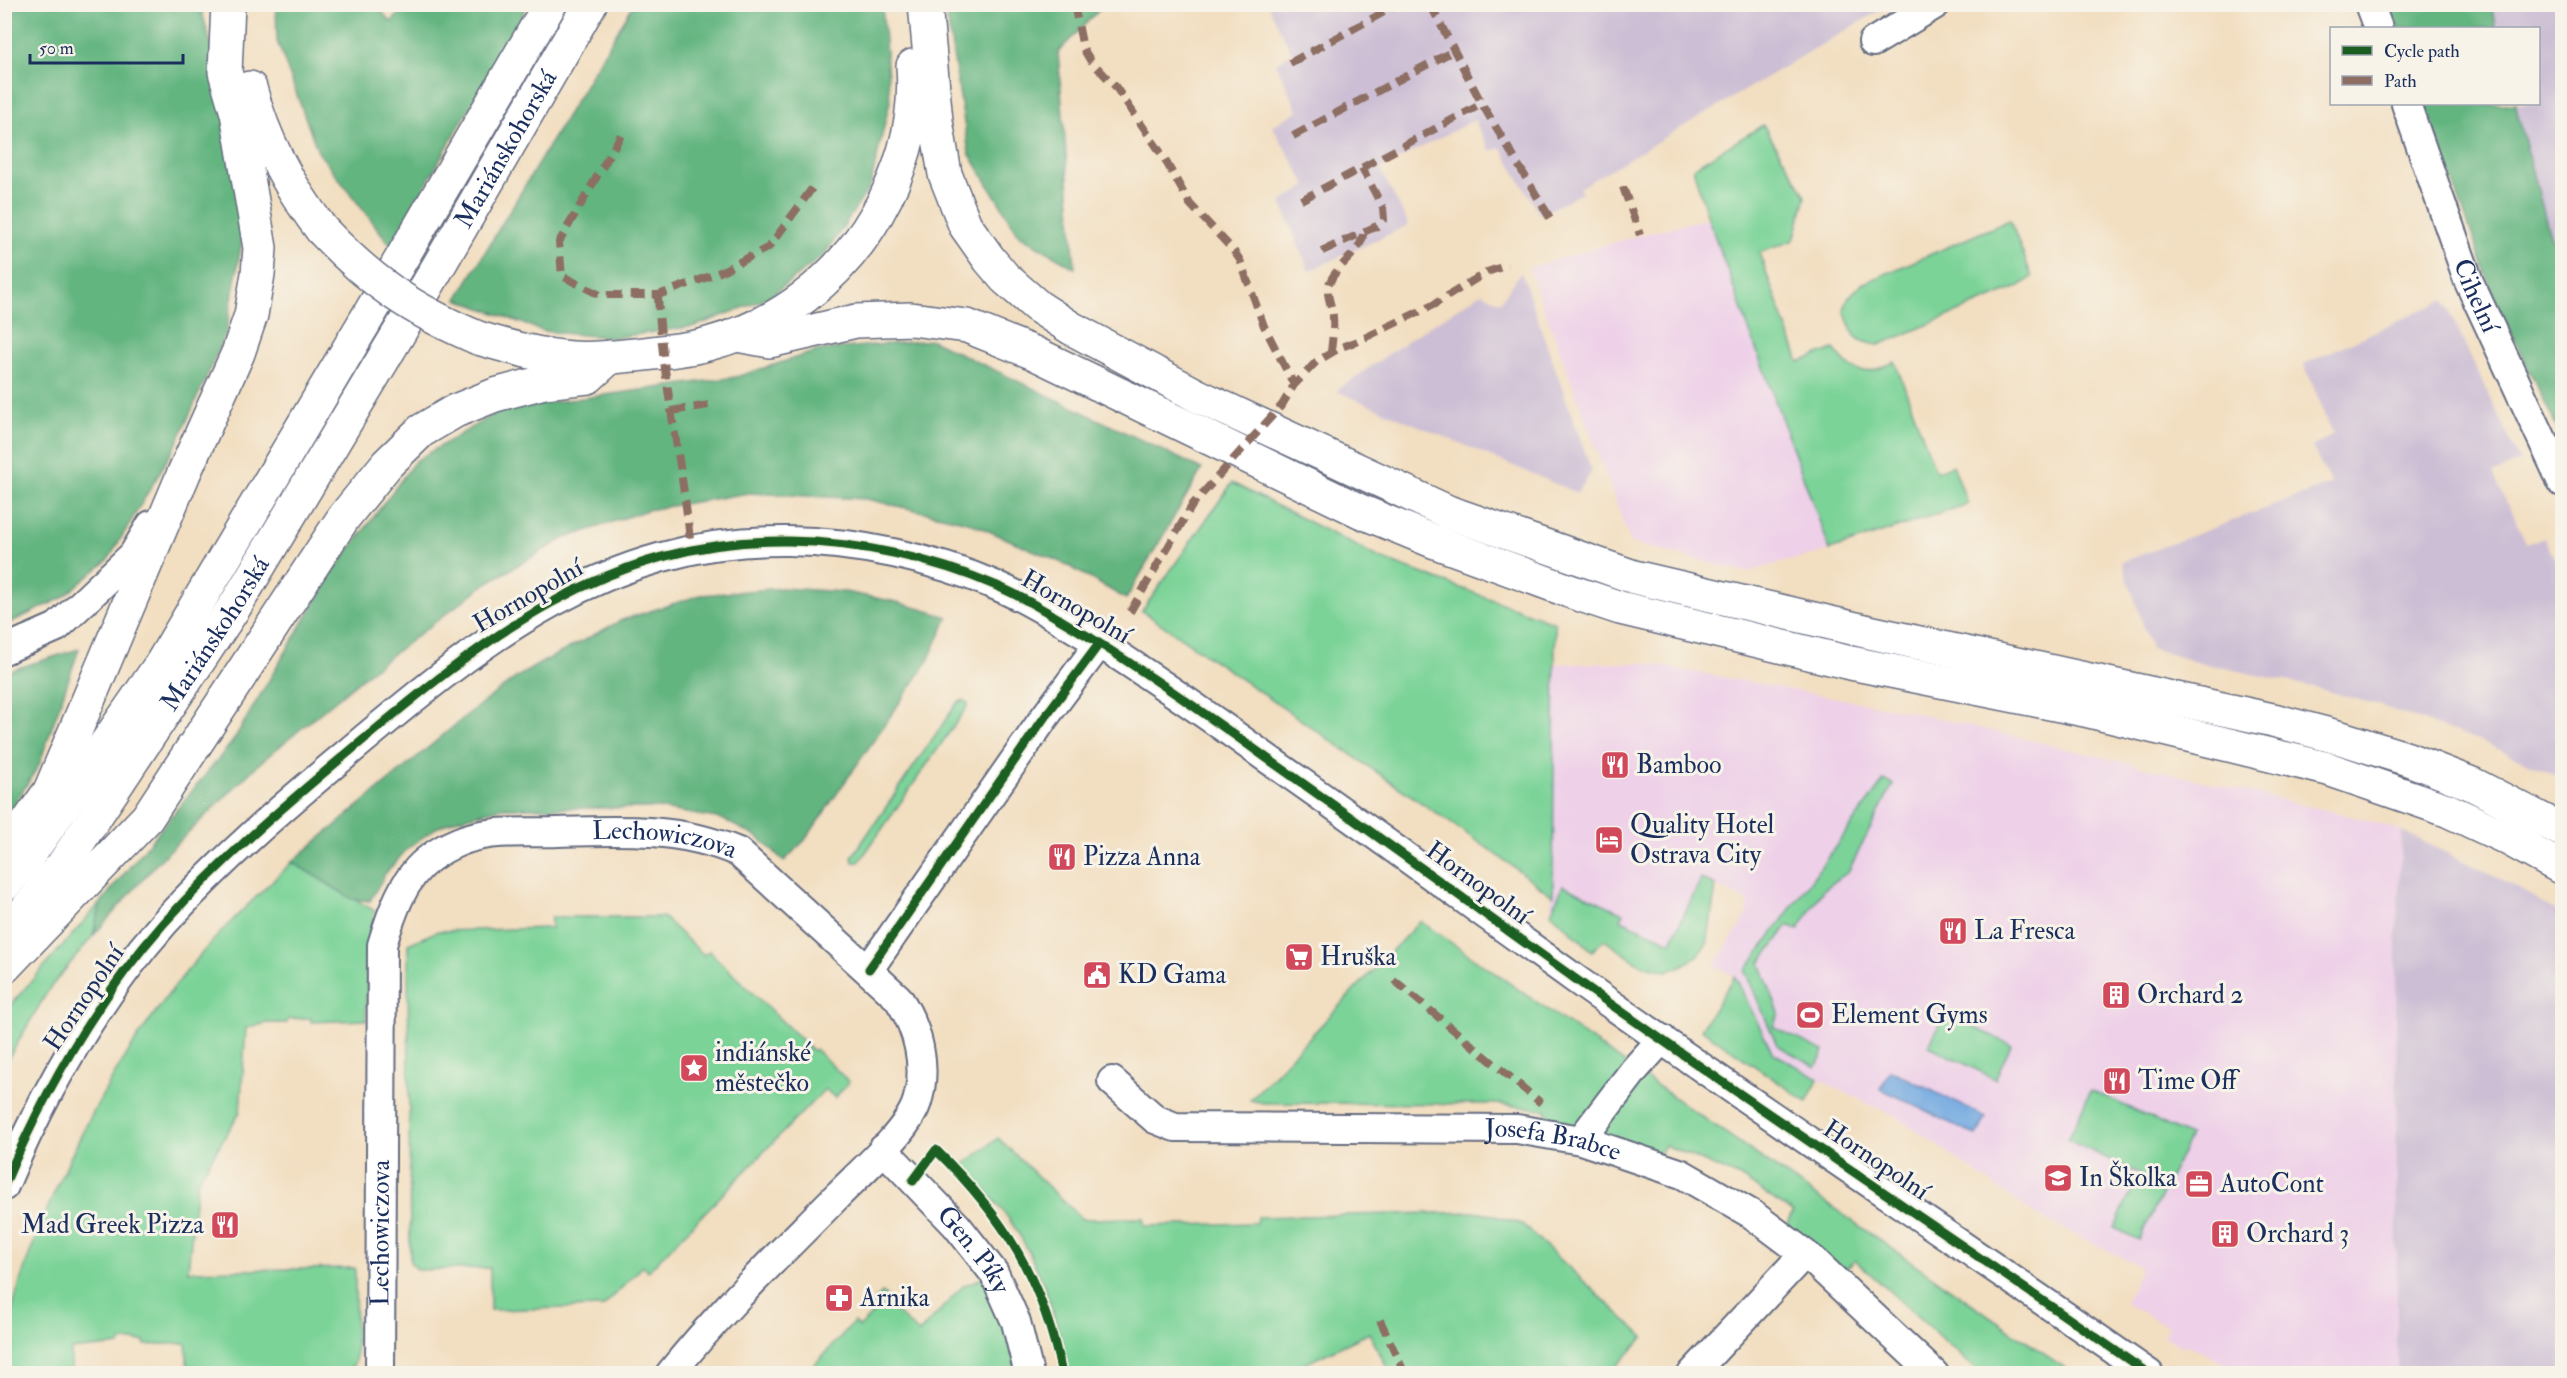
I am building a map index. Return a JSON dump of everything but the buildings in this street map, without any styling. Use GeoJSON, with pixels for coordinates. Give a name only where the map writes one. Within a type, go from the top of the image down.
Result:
{"type":"FeatureCollection","features":[{"type":"Feature","properties":{"kind":"main road"},"geometry":{"type":"LineString","coordinates":[[4,856],[50,791],[184,473],[238,353],[251,315],[260,248],[255,206],[237,112],[225,72],[228,4]]}},
{"type":"Feature","properties":{"kind":"main road"},"geometry":{"type":"LineString","coordinates":[[233,4],[239,42],[255,109],[282,171],[300,202],[322,230],[356,265],[396,296],[432,317],[478,338],[525,352],[595,364]]}},
{"type":"Feature","properties":{"kind":"main road","name":"Mariánskohorská"},"geometry":{"type":"LineString","coordinates":[[4,885],[26,859],[162,663],[386,286],[549,4]]}},
{"type":"Feature","properties":{"kind":"main road","name":"Mariánskohorská"},"geometry":{"type":"LineString","coordinates":[[4,937],[63,864],[235,606],[415,305],[590,4]]}},
{"type":"Feature","properties":{"kind":"main road"},"geometry":{"type":"LineString","coordinates":[[4,967],[147,818],[344,517],[387,464],[421,431],[455,411],[495,395],[524,388],[595,364],[706,345],[737,335],[785,310],[828,279],[871,225],[900,167],[909,136],[914,72],[908,4]]}},
{"type":"Feature","properties":{"kind":"main road"},"geometry":{"type":"LineString","coordinates":[[925,4],[936,121],[945,174],[965,225],[989,260],[1036,306],[1071,328],[1198,396],[1448,512],[1634,576],[2307,729],[2408,759],[2472,784],[2562,830]]}},
{"type":"Feature","properties":{"kind":"main road"},"geometry":{"type":"LineString","coordinates":[[737,335],[770,341],[856,321],[911,319],[966,326],[1034,353],[1303,483],[1433,541],[1620,608],[1851,663],[2085,710],[2328,768],[2447,810],[2507,838],[2562,868]]}},
{"type":"Feature","properties":{"kind":"street"},"geometry":{"type":"LineString","coordinates":[[1873,42],[1936,4]]}},
{"type":"Feature","properties":{"kind":"street"},"geometry":{"type":"LineString","coordinates":[[2369,4],[2378,27]]}},
{"type":"Feature","properties":{"kind":"street","name":"Cihelní"},"geometry":{"type":"LineString","coordinates":[[2406,105],[2469,282],[2562,482]]}},
{"type":"Feature","properties":{"kind":"street"},"geometry":{"type":"LineString","coordinates":[[4,650],[57,627],[133,555],[184,473]]}},
{"type":"Feature","properties":{"kind":"street","name":"Hornopolní"},"geometry":{"type":"LineString","coordinates":[[4,1186],[36,1115],[63,1064],[117,983],[166,922],[256,832],[405,705],[500,633],[571,591],[631,566],[692,549],[752,543],[819,543],[892,553],[966,574],[1035,604],[1167,687],[1579,982],[2149,1374]]}},
{"type":"Feature","properties":{"kind":"street"},"geometry":{"type":"LineString","coordinates":[[869,969],[1044,718],[1099,644]]}},
{"type":"Feature","properties":{"kind":"street","name":"Lechowiczova"},"geometry":{"type":"LineString","coordinates":[[380,1374],[382,945],[391,914],[408,882],[428,859],[457,842],[488,834],[639,830],[716,842],[738,852],[869,969],[898,998],[909,1014],[916,1033],[921,1059],[922,1079],[911,1118],[746,1289],[670,1374]]}},
{"type":"Feature","properties":{"kind":"street"},"geometry":{"type":"LineString","coordinates":[[1581,1140],[1635,1069],[1662,1039]]}},
{"type":"Feature","properties":{"kind":"street","name":"Josefa Brabce"},"geometry":{"type":"LineString","coordinates":[[1112,1081],[1155,1119],[1175,1127],[1517,1129],[1581,1140],[1682,1174],[1753,1215],[1804,1254],[1934,1374]]}},
{"type":"Feature","properties":{"kind":"street","name":"Gen. Píky"},"geometry":{"type":"LineString","coordinates":[[883,1149],[957,1226],[994,1273],[1016,1322],[1029,1374]]}},
{"type":"Feature","properties":{"kind":"street"},"geometry":{"type":"LineString","coordinates":[[1692,1374],[1804,1254]]}},
{"type":"Feature","properties":{"kind":"shaded area"},"geometry":{"type":"Polygon","coordinates":[[[1268,5],[1889,5],[1579,188],[1582,193],[1540,215],[1501,148],[1491,151],[1474,120],[1380,169],[1409,225],[1309,271],[1281,202],[1307,186],[1272,126],[1298,111],[1276,63],[1292,53],[1268,5]]]}},
{"type":"Feature","properties":{"kind":"shaded area"},"geometry":{"type":"Polygon","coordinates":[[[2491,5],[2562,5],[2562,265],[2549,232],[2515,105],[2540,105],[2540,27],[2496,27],[2491,5]]]}},
{"type":"Feature","properties":{"kind":"shaded area"},"geometry":{"type":"Polygon","coordinates":[[[1708,218],[1830,550],[1746,572],[1631,543],[1529,268],[1640,235],[1708,218]]]}},
{"type":"Feature","properties":{"kind":"shaded area"},"geometry":{"type":"Polygon","coordinates":[[[1521,272],[1592,472],[1577,493],[1336,391],[1417,334],[1482,293],[1500,302],[1521,272]]]}},
{"type":"Feature","properties":{"kind":"shaded area"},"geometry":{"type":"Polygon","coordinates":[[[2444,300],[2520,461],[2493,474],[2527,544],[2544,537],[2562,574],[2562,778],[2476,739],[2378,705],[2313,687],[2196,662],[2151,648],[2122,562],[2331,484],[2312,447],[2333,434],[2304,364],[2444,300]]]}},
{"type":"Feature","properties":{"kind":"shaded area"},"geometry":{"type":"Polygon","coordinates":[[[1645,663],[1908,711],[2366,820],[2402,831],[2396,943],[2397,1373],[2246,1373],[2186,1344],[2184,1347],[2163,1336],[2168,1326],[2125,1303],[2141,1267],[2034,1214],[1902,1120],[1818,1079],[1772,1052],[1735,976],[1714,965],[1747,915],[1748,901],[1716,886],[1707,944],[1695,958],[1668,971],[1641,965],[1604,940],[1592,951],[1551,913],[1551,664],[1645,663]]]}},
{"type":"Feature","properties":{"kind":"shaded area"},"geometry":{"type":"Polygon","coordinates":[[[2402,831],[2516,887],[2562,915],[2562,1373],[2397,1373],[2396,943],[2402,831]]]}},
{"type":"Feature","properties":{"kind":"green space"},"geometry":{"type":"Polygon","coordinates":[[[24,5],[200,5],[228,106],[242,241],[226,333],[176,445],[108,560],[62,598],[5,625],[4,17],[24,5]]]}},
{"type":"Feature","properties":{"kind":"green space"},"geometry":{"type":"Polygon","coordinates":[[[276,5],[376,5],[391,22],[407,5],[528,5],[391,246],[318,152],[277,41],[276,5]]]}},
{"type":"Feature","properties":{"kind":"green space"},"geometry":{"type":"Polygon","coordinates":[[[633,5],[882,5],[890,101],[870,187],[824,255],[768,298],[696,326],[613,338],[543,331],[457,299],[633,5]]]}},
{"type":"Feature","properties":{"kind":"green space"},"geometry":{"type":"Polygon","coordinates":[[[945,5],[1101,5],[1102,7],[1058,52],[1075,268],[1019,235],[969,153],[945,5]]]}},
{"type":"Feature","properties":{"kind":"green space"},"geometry":{"type":"Polygon","coordinates":[[[2390,5],[2491,5],[2496,27],[2398,27],[2390,5]]]}},
{"type":"Feature","properties":{"kind":"green space"},"geometry":{"type":"Polygon","coordinates":[[[2425,105],[2515,105],[2549,232],[2562,265],[2562,438],[2496,302],[2425,105]]]}},
{"type":"Feature","properties":{"kind":"green space"},"geometry":{"type":"Polygon","coordinates":[[[1763,125],[1806,196],[1794,240],[1759,253],[1799,362],[1834,349],[1848,365],[1861,371],[1876,370],[1895,362],[1936,472],[1953,465],[1968,504],[1830,550],[1708,218],[1693,168],[1763,125]]]}},
{"type":"Feature","properties":{"kind":"green space"},"geometry":{"type":"Polygon","coordinates":[[[2010,220],[2032,277],[2018,287],[1879,345],[1858,339],[1849,325],[1844,310],[1848,298],[1862,284],[2010,220]]]}},
{"type":"Feature","properties":{"kind":"green space"},"geometry":{"type":"Polygon","coordinates":[[[932,340],[1202,469],[1126,599],[1067,565],[968,522],[866,499],[749,493],[647,510],[563,539],[487,583],[372,670],[261,762],[158,862],[93,936],[101,902],[233,741],[333,572],[415,461],[503,409],[736,377],[820,350],[932,340]]]}},
{"type":"Feature","properties":{"kind":"green space"},"geometry":{"type":"Polygon","coordinates":[[[1232,483],[1380,558],[1555,623],[1553,896],[1493,852],[1142,611],[1232,483]]]}},
{"type":"Feature","properties":{"kind":"green space"},"geometry":{"type":"Polygon","coordinates":[[[782,588],[845,592],[897,602],[948,617],[927,663],[805,840],[784,861],[759,838],[722,819],[657,808],[501,808],[455,820],[436,828],[408,848],[385,874],[370,901],[352,899],[292,862],[473,710],[517,677],[541,663],[622,620],[701,595],[782,588]]]}},
{"type":"Feature","properties":{"kind":"green space"},"geometry":{"type":"Polygon","coordinates":[[[79,649],[39,765],[5,819],[5,672],[79,649]]]}},
{"type":"Feature","properties":{"kind":"green space"},"geometry":{"type":"Polygon","coordinates":[[[964,700],[968,704],[967,707],[859,862],[853,862],[852,857],[957,703],[964,700]]]}},
{"type":"Feature","properties":{"kind":"green space"},"geometry":{"type":"Polygon","coordinates":[[[1884,780],[1893,784],[1848,872],[1823,890],[1798,930],[1788,925],[1760,963],[1779,1013],[1773,1027],[1824,1051],[1816,1067],[1777,1045],[1745,971],[1884,780]]]}},
{"type":"Feature","properties":{"kind":"green space"},"geometry":{"type":"Polygon","coordinates":[[[292,862],[375,911],[368,945],[366,1020],[311,1022],[311,1018],[288,1019],[287,1023],[267,1023],[246,1028],[240,1112],[197,1182],[188,1271],[355,1268],[356,1356],[354,1364],[346,1374],[188,1373],[186,1343],[145,1345],[144,1341],[121,1341],[120,1345],[71,1350],[71,1373],[5,1374],[12,1312],[38,1231],[61,1177],[113,1076],[155,1013],[202,953],[292,862]]]}},
{"type":"Feature","properties":{"kind":"green space"},"geometry":{"type":"Polygon","coordinates":[[[1701,879],[1716,886],[1707,944],[1695,958],[1668,971],[1641,965],[1604,940],[1592,951],[1551,913],[1563,885],[1623,913],[1621,920],[1671,942],[1701,879]]]}},
{"type":"Feature","properties":{"kind":"green space"},"geometry":{"type":"Polygon","coordinates":[[[101,902],[93,936],[49,989],[5,1064],[5,1011],[101,902]]]}},
{"type":"Feature","properties":{"kind":"green space"},"geometry":{"type":"Polygon","coordinates":[[[551,917],[663,917],[704,955],[709,951],[813,1051],[815,1049],[849,1082],[835,1098],[825,1089],[648,1271],[643,1266],[603,1307],[490,1310],[490,1268],[418,1270],[410,1262],[408,944],[438,931],[551,928],[551,917]]]}},
{"type":"Feature","properties":{"kind":"green space"},"geometry":{"type":"Polygon","coordinates":[[[1420,921],[2072,1373],[1980,1373],[1855,1260],[1835,1281],[1780,1236],[1793,1212],[1740,1177],[1665,1145],[1654,1165],[1547,1134],[1547,1110],[1499,1104],[1263,1103],[1250,1100],[1420,921]]]}},
{"type":"Feature","properties":{"kind":"green space"},"geometry":{"type":"Polygon","coordinates":[[[1735,976],[1772,1052],[1818,1079],[1807,1102],[1701,1029],[1735,976]]]}},
{"type":"Feature","properties":{"kind":"green space"},"geometry":{"type":"Polygon","coordinates":[[[1945,1013],[2011,1045],[1995,1079],[1929,1046],[1945,1013]]]}},
{"type":"Feature","properties":{"kind":"green space"},"geometry":{"type":"Polygon","coordinates":[[[2091,1090],[2190,1136],[2139,1240],[2114,1228],[2140,1174],[2068,1140],[2091,1090]]]}},
{"type":"Feature","properties":{"kind":"green space"},"geometry":{"type":"Polygon","coordinates":[[[998,1138],[1082,1219],[1144,1218],[1144,1226],[1256,1223],[1257,1217],[1481,1212],[1522,1224],[1644,1337],[1610,1373],[1390,1373],[1369,1333],[1286,1373],[1069,1373],[1054,1314],[1040,1276],[1022,1239],[988,1193],[962,1166],[998,1138]]]}},
{"type":"Feature","properties":{"kind":"green space"},"geometry":{"type":"Polygon","coordinates":[[[994,1273],[1029,1374],[806,1374],[854,1322],[860,1327],[872,1314],[867,1309],[882,1293],[892,1302],[889,1306],[919,1333],[963,1286],[994,1273]]]}},
{"type":"Feature","properties":{"kind":"water"},"geometry":{"type":"Polygon","coordinates":[[[1890,1070],[1986,1117],[1977,1136],[1881,1089],[1890,1070]]]}},
{"type":"Feature","properties":{"kind":"marked path"},"geometry":{"type":"LineString","coordinates":[[1074,4],[1083,48],[1090,60],[1115,86],[1161,153],[1190,204],[1240,260],[1264,326],[1294,385]]}},
{"type":"Feature","properties":{"kind":"marked path"},"geometry":{"type":"LineString","coordinates":[[1290,63],[1399,4]]}},
{"type":"Feature","properties":{"kind":"marked path"},"geometry":{"type":"LineString","coordinates":[[1430,4],[1482,104],[1550,218]]}},
{"type":"Feature","properties":{"kind":"marked path"},"geometry":{"type":"LineString","coordinates":[[1293,136],[1455,50]]}},
{"type":"Feature","properties":{"kind":"marked path"},"geometry":{"type":"LineString","coordinates":[[1301,200],[1482,104]]}},
{"type":"Feature","properties":{"kind":"marked path"},"geometry":{"type":"LineString","coordinates":[[621,135],[559,242],[562,276],[600,295],[658,295],[716,274],[769,247],[813,187]]}},
{"type":"Feature","properties":{"kind":"marked path"},"geometry":{"type":"LineString","coordinates":[[1322,251],[1377,226],[1384,219],[1383,208],[1362,168]]}},
{"type":"Feature","properties":{"kind":"marked path"},"geometry":{"type":"LineString","coordinates":[[1623,187],[1640,235]]}},
{"type":"Feature","properties":{"kind":"marked path"},"geometry":{"type":"LineString","coordinates":[[1331,352],[1333,313],[1328,287],[1333,275],[1359,245],[1363,232]]}},
{"type":"Feature","properties":{"kind":"marked path"},"geometry":{"type":"LineString","coordinates":[[1130,612],[1193,504],[1282,405],[1294,385],[1316,362],[1341,347],[1433,305],[1487,272],[1508,265]]}},
{"type":"Feature","properties":{"kind":"marked path"},"geometry":{"type":"LineString","coordinates":[[658,295],[668,391],[691,550]]}},
{"type":"Feature","properties":{"kind":"marked path"},"geometry":{"type":"LineString","coordinates":[[671,411],[716,404]]}},
{"type":"Feature","properties":{"kind":"marked path"},"geometry":{"type":"LineString","coordinates":[[1394,980],[1541,1103]]}},
{"type":"Feature","properties":{"kind":"marked path"},"geometry":{"type":"LineString","coordinates":[[1380,1320],[1405,1374]]}},
{"type":"Feature","properties":{"kind":"cycle path"},"geometry":{"type":"LineString","coordinates":[[4,1186],[54,1081],[94,1015],[116,983],[164,923],[231,855],[302,791],[449,670],[499,635],[551,603],[605,577],[662,557],[722,545],[788,541],[815,542],[895,553],[947,567],[997,586],[1091,638],[1224,728],[1717,1078],[2149,1374]]}},
{"type":"Feature","properties":{"kind":"cycle path"},"geometry":{"type":"LineString","coordinates":[[869,969],[1044,718],[1099,644]]}},
{"type":"Feature","properties":{"kind":"cycle path"},"geometry":{"type":"LineString","coordinates":[[913,1181],[936,1150],[982,1200],[1001,1225],[1032,1279],[1044,1308],[1062,1374]]}},
{"type":"Feature","properties":{"kind":"place","name":"Bamboo"},"geometry":{"type":"Point","coordinates":[1615,765]}},
{"type":"Feature","properties":{"kind":"place","name":"Quality Hotel Ostrava City"},"geometry":{"type":"Point","coordinates":[1609,840]}},
{"type":"Feature","properties":{"kind":"place","name":"Pizza Anna"},"geometry":{"type":"Point","coordinates":[1062,857]}},
{"type":"Feature","properties":{"kind":"place","name":"La Fresca"},"geometry":{"type":"Point","coordinates":[1953,931]}},
{"type":"Feature","properties":{"kind":"place","name":"Hruška"},"geometry":{"type":"Point","coordinates":[1299,957]}},
{"type":"Feature","properties":{"kind":"place","name":"KD Gama"},"geometry":{"type":"Point","coordinates":[1097,975]}},
{"type":"Feature","properties":{"kind":"place","name":"Orchard 2"},"geometry":{"type":"Point","coordinates":[2116,995]}},
{"type":"Feature","properties":{"kind":"place","name":"Element Gyms"},"geometry":{"type":"Point","coordinates":[1810,1015]}},
{"type":"Feature","properties":{"kind":"place","name":"indiánské městečko"},"geometry":{"type":"Point","coordinates":[694,1068]}},
{"type":"Feature","properties":{"kind":"place","name":"Time Off"},"geometry":{"type":"Point","coordinates":[2117,1081]}},
{"type":"Feature","properties":{"kind":"place","name":"In Školka"},"geometry":{"type":"Point","coordinates":[2058,1178]}},
{"type":"Feature","properties":{"kind":"place","name":"AutoCont"},"geometry":{"type":"Point","coordinates":[2199,1184]}},
{"type":"Feature","properties":{"kind":"place","name":"Mad Greek Pizza"},"geometry":{"type":"Point","coordinates":[225,1225]}},
{"type":"Feature","properties":{"kind":"place","name":"Orchard 3"},"geometry":{"type":"Point","coordinates":[2225,1234]}},
{"type":"Feature","properties":{"kind":"place","name":"Arnika"},"geometry":{"type":"Point","coordinates":[839,1298]}}]}
